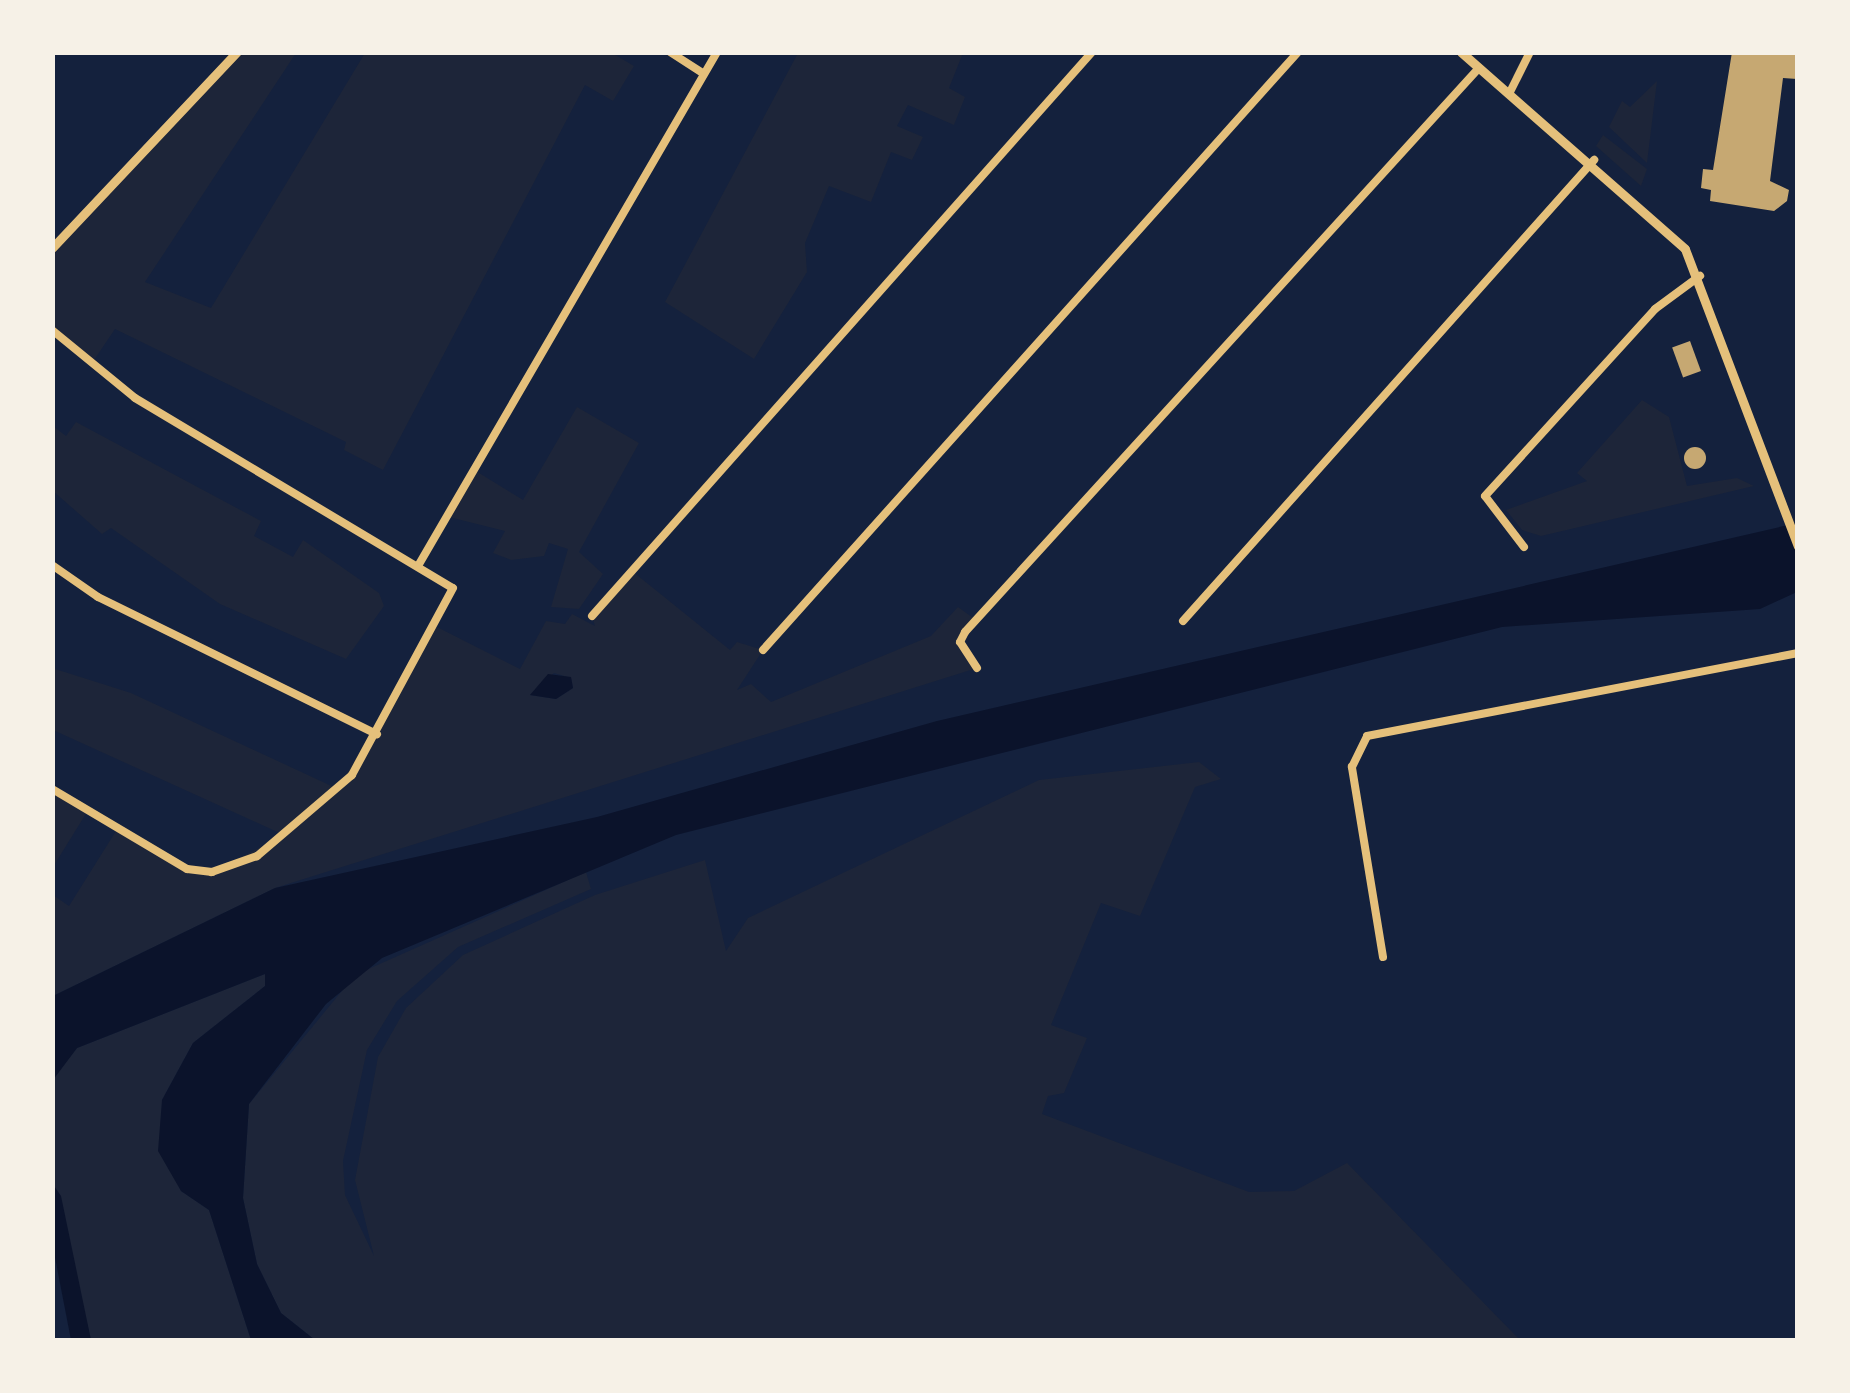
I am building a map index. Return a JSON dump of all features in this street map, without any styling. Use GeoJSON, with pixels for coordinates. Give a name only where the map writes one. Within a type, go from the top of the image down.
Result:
{"type":"FeatureCollection","features":[{"type":"Feature","properties":{"kind":"street"},"geometry":{"type":"LineString","coordinates":[[52,248],[237,52]]}},
{"type":"Feature","properties":{"kind":"street"},"geometry":{"type":"LineString","coordinates":[[670,52],[704,74]]}},
{"type":"Feature","properties":{"kind":"street"},"geometry":{"type":"LineString","coordinates":[[418,566],[717,52]]}},
{"type":"Feature","properties":{"kind":"street"},"geometry":{"type":"LineString","coordinates":[[592,616],[1092,52]]}},
{"type":"Feature","properties":{"kind":"street"},"geometry":{"type":"LineString","coordinates":[[763,650],[1298,52]]}},
{"type":"Feature","properties":{"kind":"street"},"geometry":{"type":"LineString","coordinates":[[1461,52],[1594,160],[1685,249],[1700,276],[1798,546]]}},
{"type":"Feature","properties":{"kind":"street"},"geometry":{"type":"LineString","coordinates":[[1510,92],[1530,52]]}},
{"type":"Feature","properties":{"kind":"street"},"geometry":{"type":"LineString","coordinates":[[977,668],[960,642],[965,632],[1479,68]]}},
{"type":"Feature","properties":{"kind":"street"},"geometry":{"type":"LineString","coordinates":[[1183,621],[1594,160]]}},
{"type":"Feature","properties":{"kind":"street"},"geometry":{"type":"LineString","coordinates":[[1524,547],[1485,496],[1655,309],[1700,276]]}},
{"type":"Feature","properties":{"kind":"street"},"geometry":{"type":"LineString","coordinates":[[52,330],[135,398],[452,588],[377,734],[320,809],[257,856],[212,872],[158,857],[52,789]]}},
{"type":"Feature","properties":{"kind":"street"},"geometry":{"type":"LineString","coordinates":[[52,565],[98,597],[377,734]]}},
{"type":"Feature","properties":{"kind":"street"},"geometry":{"type":"LineString","coordinates":[[1383,958],[1352,767],[1367,736],[1798,653]]}},
{"type":"Feature","properties":{"kind":"shaded area"},"geometry":{"type":"Polygon","coordinates":[[[237,53],[296,53],[145,282],[211,308],[365,53],[612,53],[634,66],[613,101],[585,85],[383,470],[344,450],[346,442],[115,329],[92,363],[53,330],[53,248],[237,53]]]}},
{"type":"Feature","properties":{"kind":"shaded area"},"geometry":{"type":"Polygon","coordinates":[[[798,53],[963,53],[949,88],[965,97],[954,125],[908,105],[897,126],[923,137],[912,160],[891,152],[871,202],[829,186],[805,243],[807,272],[754,359],[665,302],[798,53]]]}},
{"type":"Feature","properties":{"kind":"shaded area"},"geometry":{"type":"Polygon","coordinates":[[[1657,81],[1647,163],[1609,127],[1622,101],[1630,107],[1657,81]]]}},
{"type":"Feature","properties":{"kind":"shaded area"},"geometry":{"type":"Polygon","coordinates":[[[1603,135],[1647,169],[1641,186],[1596,146],[1603,135]]]}},
{"type":"Feature","properties":{"kind":"shaded area"},"geometry":{"type":"Polygon","coordinates":[[[1642,400],[1669,417],[1687,486],[1737,478],[1754,486],[1541,536],[1522,530],[1506,510],[1587,481],[1577,473],[1642,400]]]}},
{"type":"Feature","properties":{"kind":"shaded area"},"geometry":{"type":"Polygon","coordinates":[[[577,407],[639,443],[579,552],[603,574],[579,609],[551,607],[568,549],[549,543],[544,556],[511,560],[493,553],[505,531],[449,517],[471,468],[523,500],[577,407]]]}},
{"type":"Feature","properties":{"kind":"shaded area"},"geometry":{"type":"Polygon","coordinates":[[[76,422],[261,521],[254,536],[293,557],[303,540],[379,593],[384,606],[346,659],[220,604],[111,528],[102,534],[53,491],[53,426],[66,436],[76,422]]]}},
{"type":"Feature","properties":{"kind":"shaded area"},"geometry":{"type":"Polygon","coordinates":[[[1797,523],[1797,592],[1760,609],[1502,627],[676,835],[382,958],[326,1004],[249,1104],[243,1198],[257,1264],[281,1313],[315,1340],[251,1340],[209,1210],[181,1191],[158,1151],[162,1100],[193,1043],[265,986],[265,974],[77,1048],[53,1080],[53,996],[275,888],[597,817],[937,721],[1797,523]]]}},
{"type":"Feature","properties":{"kind":"shaded area"},"geometry":{"type":"Polygon","coordinates":[[[632,571],[730,650],[737,642],[763,650],[737,690],[751,684],[771,702],[931,636],[958,607],[976,620],[960,642],[977,668],[275,888],[53,996],[53,895],[69,906],[116,831],[158,857],[212,872],[284,835],[53,730],[52,668],[131,693],[338,789],[433,625],[520,669],[546,621],[565,624],[572,614],[595,626],[592,616],[632,571]],[[554,673],[530,695],[556,699],[573,688],[571,678],[554,673]]]}},
{"type":"Feature","properties":{"kind":"shaded area"},"geometry":{"type":"Polygon","coordinates":[[[548,674],[571,677],[573,688],[556,699],[530,695],[548,674]]]}},
{"type":"Feature","properties":{"kind":"shaded area"},"geometry":{"type":"Polygon","coordinates":[[[1199,762],[1221,779],[1195,787],[1140,916],[1101,903],[1051,1025],[1087,1038],[1064,1093],[1048,1096],[1042,1114],[1249,1192],[1294,1191],[1347,1163],[1520,1340],[315,1340],[281,1313],[257,1264],[243,1198],[249,1104],[355,975],[586,872],[591,889],[458,947],[397,1001],[367,1050],[343,1161],[345,1195],[374,1256],[355,1180],[378,1057],[406,1008],[463,955],[595,895],[705,860],[726,951],[748,918],[1039,780],[1199,762]]]}},
{"type":"Feature","properties":{"kind":"shaded area"},"geometry":{"type":"Polygon","coordinates":[[[53,789],[87,812],[53,867],[53,789]]]}},
{"type":"Feature","properties":{"kind":"shaded area"},"geometry":{"type":"Polygon","coordinates":[[[265,974],[265,986],[193,1043],[162,1100],[181,1191],[209,1210],[251,1340],[91,1340],[53,1183],[52,1080],[77,1048],[265,974]]]}},
{"type":"Feature","properties":{"kind":"shaded area"},"geometry":{"type":"Polygon","coordinates":[[[52,1183],[61,1196],[91,1340],[71,1340],[53,1247],[52,1183]]]}},
{"type":"Feature","properties":{"kind":"building"},"geometry":{"type":"Polygon","coordinates":[[[1732,52],[1798,52],[1797,79],[1783,78],[1770,181],[1789,190],[1787,201],[1774,211],[1710,201],[1711,190],[1701,188],[1703,169],[1713,170],[1732,52]]]}},
{"type":"Feature","properties":{"kind":"building"},"geometry":{"type":"Polygon","coordinates":[[[1690,341],[1701,371],[1683,378],[1672,347],[1690,341]]]}},
{"type":"Feature","properties":{"kind":"building"},"geometry":{"type":"Polygon","coordinates":[[[1695,447],[1703,450],[1703,466],[1695,469],[1687,466],[1684,458],[1687,450],[1695,447]]]}}]}
